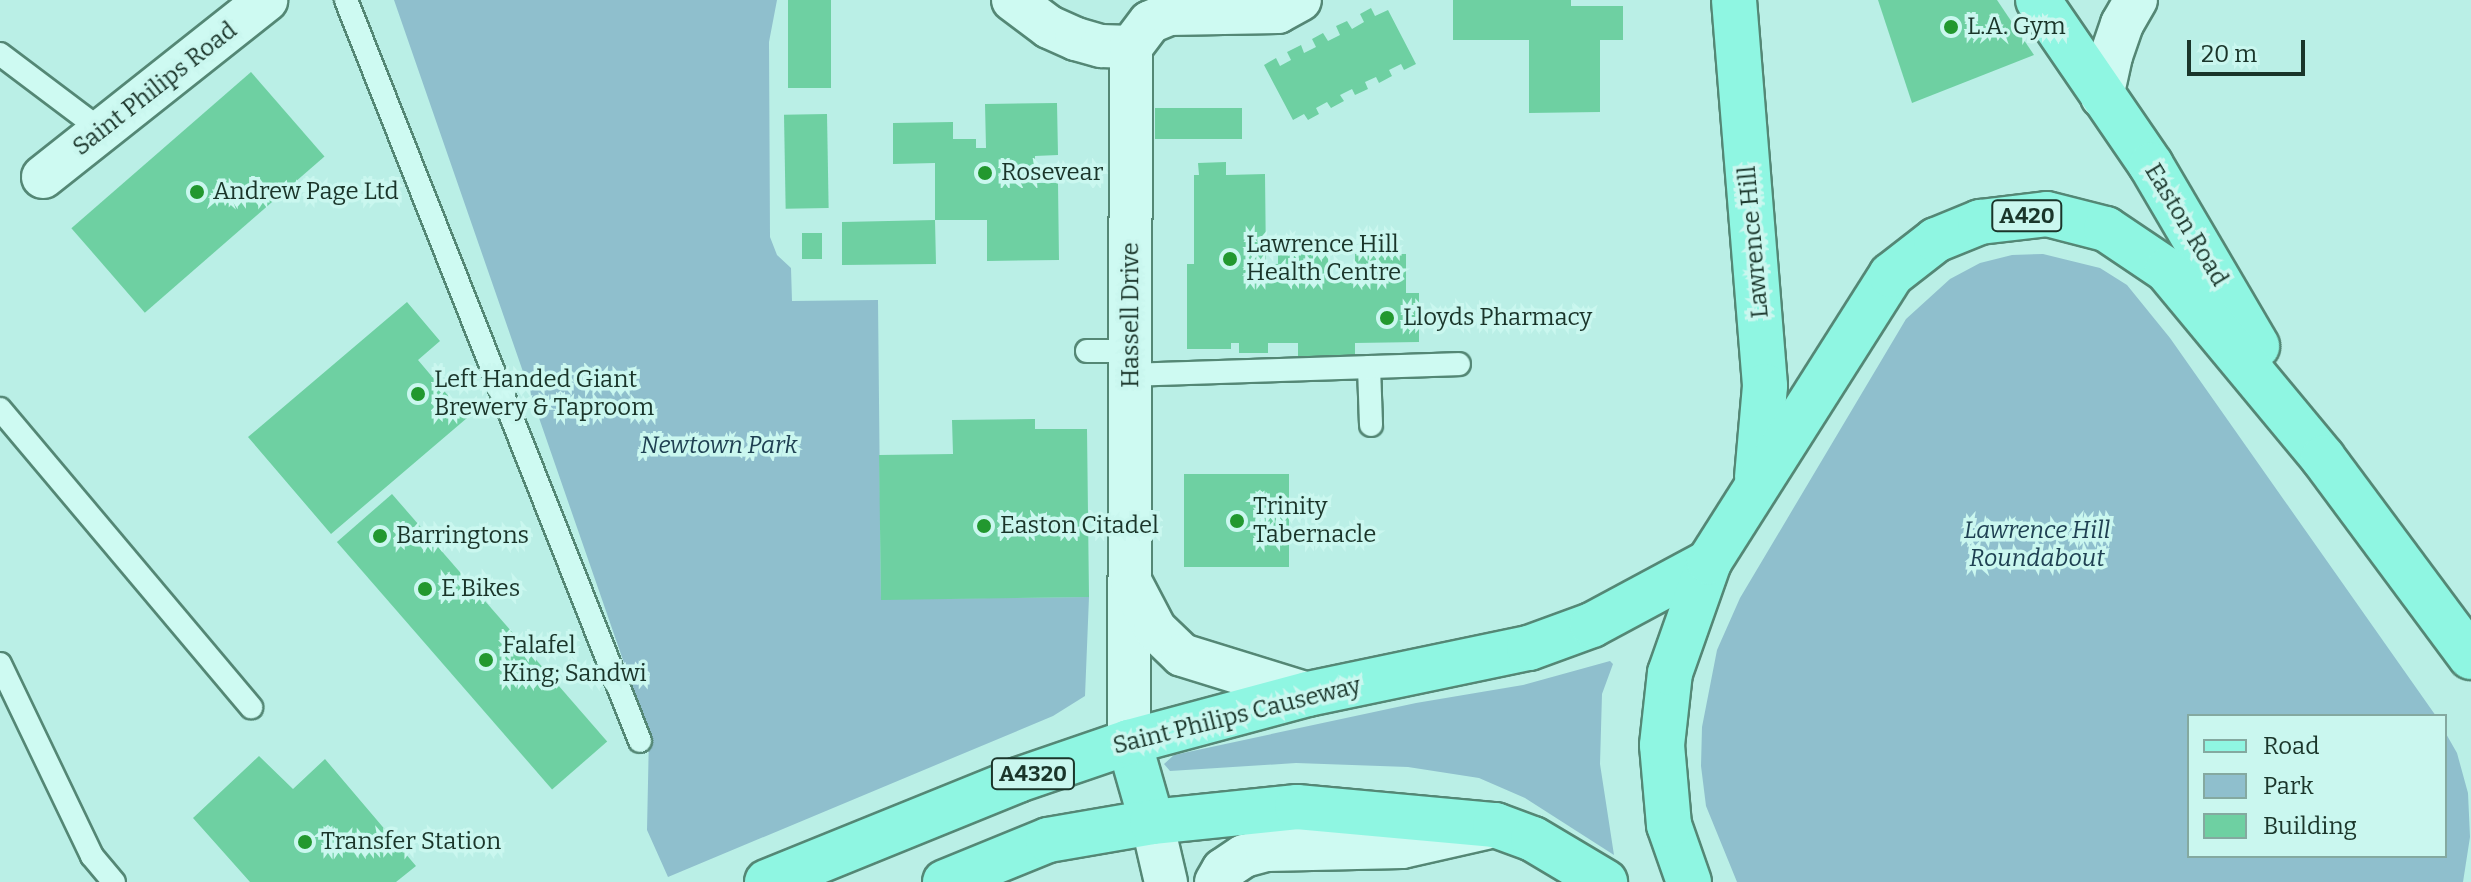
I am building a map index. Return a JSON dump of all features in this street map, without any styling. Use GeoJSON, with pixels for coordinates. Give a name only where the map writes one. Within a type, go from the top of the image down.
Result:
{"type":"FeatureCollection","features":[{"type":"Feature","properties":{"kind":"main road","name":"Lawrence Hill"},"geometry":{"type":"LineString","coordinates":[[1734,0],[1765,386],[1756,483]]}},
{"type":"Feature","properties":{"kind":"main road","name":"Easton Road"},"geometry":{"type":"LineString","coordinates":[[2038,0],[2151,165],[2323,458]]}},
{"type":"Feature","properties":{"kind":"main road","name":"A420"},"geometry":{"type":"LineString","coordinates":[[1689,882],[1669,825],[1662,745],[1670,673],[1709,562],[1756,483],[1891,275],[1936,240],[1980,222],[2047,214],[2106,229],[2167,270],[2323,458],[2471,657]]}},
{"type":"Feature","properties":{"kind":"main road","name":"Saint Philips Causeway"},"geometry":{"type":"LineString","coordinates":[[767,882],[1018,780],[1129,742],[1308,694],[1529,648],[1592,625],[1709,562]]}},
{"type":"Feature","properties":{"kind":"main road"},"geometry":{"type":"LineString","coordinates":[[1129,742],[1152,822]]}},
{"type":"Feature","properties":{"kind":"main road"},"geometry":{"type":"LineString","coordinates":[[945,882],[1048,840],[1152,822],[1297,807],[1495,825],[1533,839],[1605,882]]}},
{"type":"Feature","properties":{"kind":"street","name":"Saint Philips Road"},"geometry":{"type":"LineString","coordinates":[[43,177],[266,0]]}},
{"type":"Feature","properties":{"kind":"street"},"geometry":{"type":"LineString","coordinates":[[1013,0],[1049,27],[1076,39],[1101,46],[1131,47],[1150,22],[1169,14],[1278,12],[1300,0]]}},
{"type":"Feature","properties":{"kind":"street"},"geometry":{"type":"LineString","coordinates":[[2102,97],[2115,46],[2136,0]]}},
{"type":"Feature","properties":{"kind":"street","name":"Hassell Drive"},"geometry":{"type":"LineString","coordinates":[[1129,742],[1131,47]]}},
{"type":"Feature","properties":{"kind":"street","name":"Hassell Drive"},"geometry":{"type":"LineString","coordinates":[[1131,584],[1155,629],[1182,655],[1308,694]]}},
{"type":"Feature","properties":{"kind":"street"},"geometry":{"type":"LineString","coordinates":[[1152,822],[1166,882]]}},
{"type":"Feature","properties":{"kind":"street"},"geometry":{"type":"LineString","coordinates":[[1216,882],[1223,870],[1244,856],[1267,850],[1402,847],[1495,825]]}},
{"type":"Feature","properties":{"kind":"lane"},"geometry":{"type":"LineString","coordinates":[[346,0],[640,741]]}},
{"type":"Feature","properties":{"kind":"lane"},"geometry":{"type":"LineString","coordinates":[[0,54],[102,131]]}},
{"type":"Feature","properties":{"kind":"lane"},"geometry":{"type":"LineString","coordinates":[[1087,351],[1131,363],[1369,367],[1459,364]]}},
{"type":"Feature","properties":{"kind":"lane"},"geometry":{"type":"LineString","coordinates":[[1369,367],[1371,425]]}},
{"type":"Feature","properties":{"kind":"lane"},"geometry":{"type":"LineString","coordinates":[[0,409],[251,707]]}},
{"type":"Feature","properties":{"kind":"lane"},"geometry":{"type":"LineString","coordinates":[[0,664],[92,856],[114,882]]}},
{"type":"Feature","properties":{"kind":"green space","name":"Newtown Park"},"geometry":{"type":"Polygon","coordinates":[[[394,0],[777,0],[769,42],[770,237],[777,255],[791,268],[792,301],[878,300],[881,599],[1089,597],[1085,696],[1053,716],[668,877],[647,830],[649,735],[394,0]]]}},
{"type":"Feature","properties":{"kind":"green space","name":"Lawrence Hill Roundabout"},"geometry":{"type":"Polygon","coordinates":[[[2043,254],[2100,268],[2127,285],[2170,338],[2435,714],[2187,714],[2187,858],[2447,858],[2447,736],[2457,753],[2468,793],[2470,837],[2463,882],[1737,882],[1706,806],[1701,766],[1702,727],[1717,650],[1740,598],[1906,319],[1950,279],[1980,263],[2012,255],[2043,254]]]}},
{"type":"Feature","properties":{"kind":"green space"},"geometry":{"type":"Polygon","coordinates":[[[1610,661],[1613,664],[1602,694],[1600,764],[1614,855],[1525,798],[1479,778],[1408,767],[1296,763],[1170,771],[1164,764],[1174,755],[1416,703],[1523,685],[1610,661]]]}},
{"type":"Feature","properties":{"kind":"building"},"geometry":{"type":"Polygon","coordinates":[[[788,0],[831,0],[831,88],[788,88],[788,0]]]}},
{"type":"Feature","properties":{"kind":"building"},"geometry":{"type":"Polygon","coordinates":[[[1453,0],[1571,0],[1571,6],[1623,6],[1623,40],[1600,40],[1600,112],[1529,113],[1529,40],[1453,40],[1453,0]]]}},
{"type":"Feature","properties":{"kind":"building","name":"L.A. Gym"},"geometry":{"type":"Polygon","coordinates":[[[1878,0],[1997,0],[2034,55],[1912,103],[1878,0]]]}},
{"type":"Feature","properties":{"kind":"building"},"geometry":{"type":"Polygon","coordinates":[[[1371,8],[1375,16],[1388,10],[1416,64],[1404,70],[1401,64],[1389,70],[1392,76],[1379,83],[1376,77],[1365,82],[1368,89],[1355,95],[1352,89],[1340,95],[1344,101],[1331,108],[1327,102],[1316,108],[1319,114],[1308,120],[1304,114],[1293,120],[1264,65],[1276,58],[1280,66],[1291,60],[1287,52],[1301,45],[1304,53],[1316,47],[1312,39],[1323,33],[1328,41],[1340,35],[1336,26],[1347,21],[1352,29],[1364,22],[1360,14],[1371,8]]]}},
{"type":"Feature","properties":{"kind":"building","name":"Andrew Page Ltd"},"geometry":{"type":"Polygon","coordinates":[[[251,72],[324,157],[145,313],[71,228],[251,72]]]}},
{"type":"Feature","properties":{"kind":"building","name":"Rosevear"},"geometry":{"type":"Polygon","coordinates":[[[1057,103],[1058,155],[1035,156],[1035,183],[1058,183],[1059,260],[987,261],[987,220],[935,220],[935,163],[893,164],[893,123],[953,122],[953,139],[976,139],[976,148],[986,148],[985,104],[1057,103]]]}},
{"type":"Feature","properties":{"kind":"building"},"geometry":{"type":"Polygon","coordinates":[[[1155,108],[1242,108],[1242,139],[1155,139],[1155,108]]]}},
{"type":"Feature","properties":{"kind":"building"},"geometry":{"type":"Polygon","coordinates":[[[827,114],[829,208],[786,209],[784,115],[827,114]]]}},
{"type":"Feature","properties":{"kind":"building","name":"Lawrence Hill Health Centre"},"geometry":{"type":"Polygon","coordinates":[[[1226,162],[1226,175],[1265,174],[1266,264],[1278,264],[1278,255],[1328,254],[1328,276],[1355,276],[1355,254],[1406,254],[1406,293],[1419,293],[1419,342],[1355,343],[1355,359],[1298,359],[1298,343],[1268,343],[1268,353],[1239,353],[1239,343],[1231,343],[1231,349],[1187,349],[1187,264],[1194,264],[1194,175],[1199,175],[1198,163],[1226,162]]]}},
{"type":"Feature","properties":{"kind":"building"},"geometry":{"type":"Polygon","coordinates":[[[935,220],[936,264],[842,265],[842,222],[935,220]]]}},
{"type":"Feature","properties":{"kind":"building"},"geometry":{"type":"Polygon","coordinates":[[[802,233],[822,233],[822,259],[802,259],[802,233]]]}},
{"type":"Feature","properties":{"kind":"building"},"geometry":{"type":"Polygon","coordinates":[[[407,302],[440,341],[418,360],[467,418],[331,534],[248,437],[407,302]]]}},
{"type":"Feature","properties":{"kind":"building","name":"Easton Citadel"},"geometry":{"type":"Polygon","coordinates":[[[1035,419],[1035,429],[1087,429],[1089,597],[881,600],[879,455],[953,454],[952,420],[1035,419]]]}},
{"type":"Feature","properties":{"kind":"building","name":"Trinity Tabernacle"},"geometry":{"type":"Polygon","coordinates":[[[1184,474],[1289,474],[1289,567],[1184,567],[1184,474]]]}},
{"type":"Feature","properties":{"kind":"building"},"geometry":{"type":"Polygon","coordinates":[[[392,494],[607,742],[552,789],[337,542],[392,494]]]}},
{"type":"Feature","properties":{"kind":"building","name":"Transfer Station"},"geometry":{"type":"Polygon","coordinates":[[[259,756],[293,789],[325,759],[416,866],[396,882],[250,882],[193,818],[259,756]]]}},
{"type":"Feature","properties":{"kind":"place","name":"L.A. Gym"},"geometry":{"type":"Point","coordinates":[1951,27]}},
{"type":"Feature","properties":{"kind":"place","name":"Rosevear"},"geometry":{"type":"Point","coordinates":[985,173]}},
{"type":"Feature","properties":{"kind":"place","name":"Andrew Page Ltd"},"geometry":{"type":"Point","coordinates":[197,192]}},
{"type":"Feature","properties":{"kind":"place","name":"Lawrence Hill Health Centre"},"geometry":{"type":"Point","coordinates":[1230,259]}},
{"type":"Feature","properties":{"kind":"place","name":"Lloyds Pharmacy"},"geometry":{"type":"Point","coordinates":[1387,318]}},
{"type":"Feature","properties":{"kind":"place","name":"Left Handed Giant Brewery & Taproom"},"geometry":{"type":"Point","coordinates":[418,394]}},
{"type":"Feature","properties":{"kind":"place","name":"Trinity Tabernacle"},"geometry":{"type":"Point","coordinates":[1237,521]}},
{"type":"Feature","properties":{"kind":"place","name":"Easton Citadel"},"geometry":{"type":"Point","coordinates":[984,526]}},
{"type":"Feature","properties":{"kind":"place","name":"Barringtons"},"geometry":{"type":"Point","coordinates":[380,536]}},
{"type":"Feature","properties":{"kind":"place","name":"E Bikes"},"geometry":{"type":"Point","coordinates":[425,589]}},
{"type":"Feature","properties":{"kind":"place","name":"Falafel King; Sandwi"},"geometry":{"type":"Point","coordinates":[486,660]}},
{"type":"Feature","properties":{"kind":"place","name":"Transfer Station"},"geometry":{"type":"Point","coordinates":[305,842]}}]}
